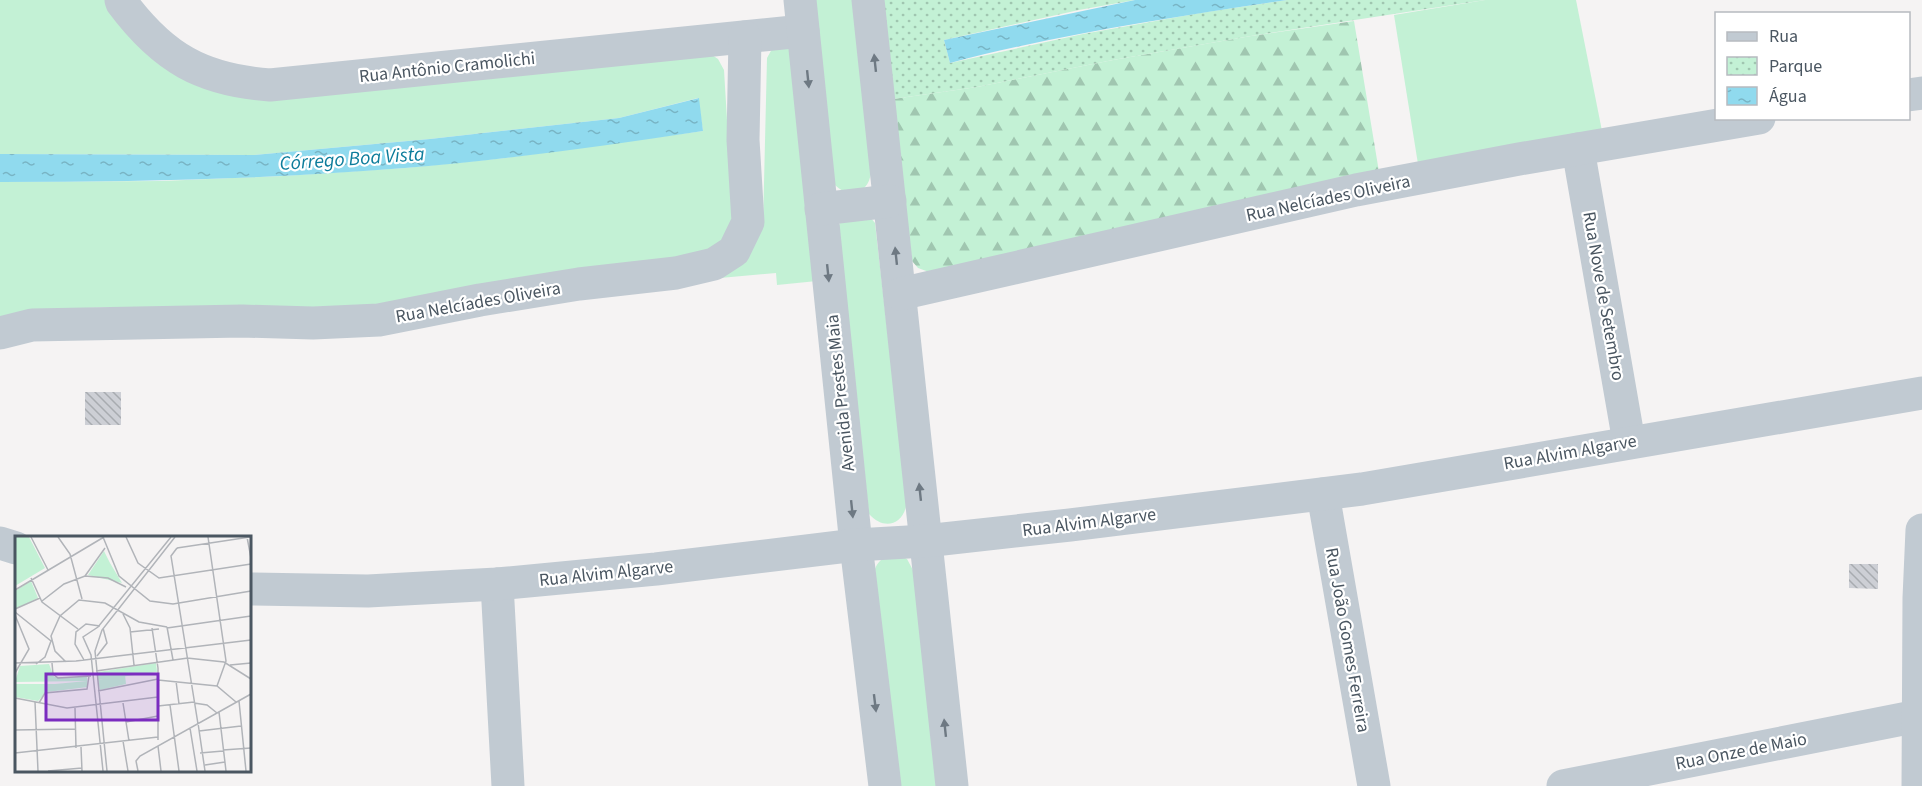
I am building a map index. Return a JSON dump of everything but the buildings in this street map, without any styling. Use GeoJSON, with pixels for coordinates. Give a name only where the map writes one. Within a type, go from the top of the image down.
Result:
{"type":"FeatureCollection","features":[{"type":"Feature","properties":{"kind":"street","name":"Rua Antônio Cramolichi"},"geometry":{"type":"LineString","coordinates":[[121,0],[138,25],[154,42],[195,68],[244,83],[270,85],[745,37],[801,16]]}},
{"type":"Feature","properties":{"kind":"street"},"geometry":{"type":"LineString","coordinates":[[868,0],[951,786]]}},
{"type":"Feature","properties":{"kind":"street","name":"Avenida Prestes Maia"},"geometry":{"type":"LineString","coordinates":[[801,16],[856,545],[885,786]]}},
{"type":"Feature","properties":{"kind":"street","name":"Rua Nelcíades Oliveira"},"geometry":{"type":"LineString","coordinates":[[0,333],[32,325],[379,320],[480,300],[579,284],[676,273],[714,264],[734,251],[748,222],[743,140],[745,37]]}},
{"type":"Feature","properties":{"kind":"street","name":"Rua Nelcíades Oliveira"},"geometry":{"type":"LineString","coordinates":[[900,294],[1356,190],[1747,120]]}},
{"type":"Feature","properties":{"kind":"street","name":"Rua Nove de Setembro"},"geometry":{"type":"LineString","coordinates":[[1578,149],[1629,442]]}},
{"type":"Feature","properties":{"kind":"street"},"geometry":{"type":"LineString","coordinates":[[821,209],[890,201]]}},
{"type":"Feature","properties":{"kind":"street","name":"Rua Alvim Algarve"},"geometry":{"type":"LineString","coordinates":[[250,589],[368,591],[497,584],[657,569],[856,545],[925,541],[1362,489],[1922,393]]}},
{"type":"Feature","properties":{"kind":"street","name":"Rua João Gomes Ferreira"},"geometry":{"type":"LineString","coordinates":[[1323,494],[1374,786]]}},
{"type":"Feature","properties":{"kind":"street"},"geometry":{"type":"LineString","coordinates":[[1918,786],[1919,598],[1922,530]]}},
{"type":"Feature","properties":{"kind":"street"},"geometry":{"type":"LineString","coordinates":[[0,543],[15,548]]}},
{"type":"Feature","properties":{"kind":"street"},"geometry":{"type":"LineString","coordinates":[[497,584],[508,786]]}},
{"type":"Feature","properties":{"kind":"street","name":"Rua Onze de Maio"},"geometry":{"type":"LineString","coordinates":[[1563,786],[1918,716]]}},
{"type":"Feature","properties":{"kind":"green space"},"geometry":{"type":"Polygon","coordinates":[[[0,0],[107,0],[190,80],[712,55],[718,59],[724,70],[733,219],[723,241],[708,250],[672,258],[377,305],[115,307],[30,310],[0,318],[0,182],[162,181],[405,168],[505,158],[703,131],[698,98],[619,118],[430,139],[254,155],[0,154],[0,0]]]}},
{"type":"Feature","properties":{"kind":"green space"},"geometry":{"type":"Polygon","coordinates":[[[812,0],[853,0],[871,172],[866,185],[857,192],[845,192],[833,183],[812,0]]]}},
{"type":"Feature","properties":{"kind":"green space"},"geometry":{"type":"Polygon","coordinates":[[[883,0],[1135,0],[944,40],[950,63],[1083,34],[1287,0],[1485,0],[1251,36],[977,87],[893,99],[883,0]]]}},
{"type":"Feature","properties":{"kind":"green space"},"geometry":{"type":"Polygon","coordinates":[[[1485,0],[1576,0],[1602,131],[1418,164],[1394,15],[1485,0]]]}},
{"type":"Feature","properties":{"kind":"green space"},"geometry":{"type":"Polygon","coordinates":[[[1354,21],[1379,172],[929,272],[918,268],[912,261],[893,99],[977,87],[1251,36],[1354,21]]]}},
{"type":"Feature","properties":{"kind":"green space"},"geometry":{"type":"Polygon","coordinates":[[[784,46],[790,50],[817,281],[777,285],[776,273],[720,278],[746,261],[763,225],[767,58],[772,49],[784,46]]]}},
{"type":"Feature","properties":{"kind":"green space"},"geometry":{"type":"Polygon","coordinates":[[[870,217],[875,223],[907,502],[902,516],[887,524],[881,523],[869,514],[838,227],[842,220],[870,217]]]}},
{"type":"Feature","properties":{"kind":"green space"},"geometry":{"type":"Polygon","coordinates":[[[899,555],[907,559],[914,572],[936,786],[896,786],[875,569],[887,557],[899,555]]]}},
{"type":"Feature","properties":{"kind":"water"},"geometry":{"type":"Polygon","coordinates":[[[1135,0],[1287,0],[1075,35],[950,63],[944,40],[1135,0]]]}},
{"type":"Feature","properties":{"kind":"water","name":"Córrego Boa Vista"},"geometry":{"type":"Polygon","coordinates":[[[699,98],[703,131],[517,157],[304,175],[0,182],[0,154],[254,155],[430,139],[619,118],[699,98]]]}}]}
